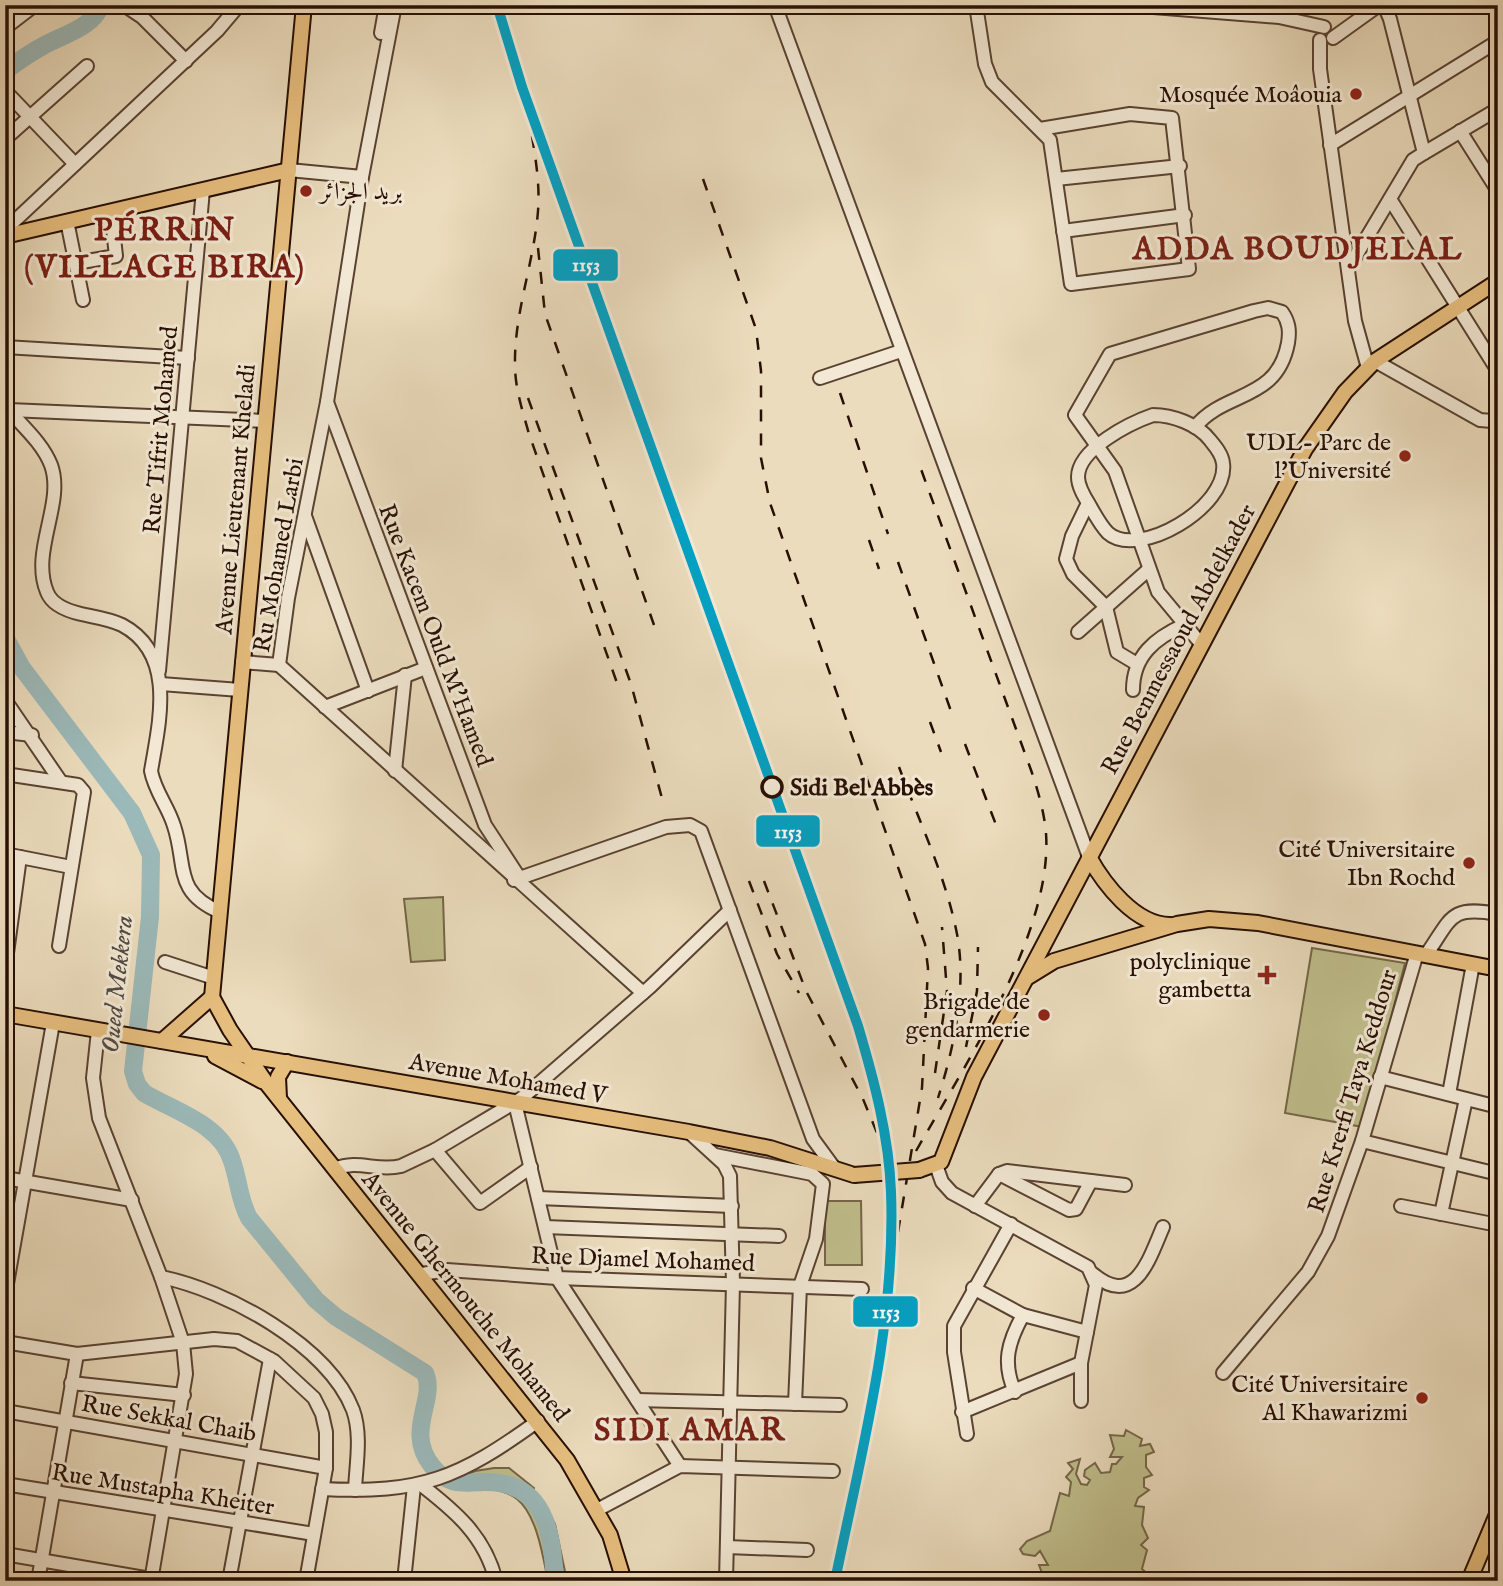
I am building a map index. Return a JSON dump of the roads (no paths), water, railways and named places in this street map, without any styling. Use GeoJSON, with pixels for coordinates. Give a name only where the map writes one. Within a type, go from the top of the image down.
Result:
{"type":"FeatureCollection","features":[{"type":"Feature","properties":{"kind":"main road","name":"Avenue Lieutenant Kheladi"},"geometry":{"type":"LineString","coordinates":[[212,997],[304,5]]}},
{"type":"Feature","properties":{"kind":"main road"},"geometry":{"type":"LineString","coordinates":[[5,236],[289,170]]}},
{"type":"Feature","properties":{"kind":"main road","name":"Rue Benmessaoud Abdelkader"},"geometry":{"type":"LineString","coordinates":[[936,1165],[949,1148],[974,1077],[1306,449],[1345,392],[1372,365],[1498,281]]}},
{"type":"Feature","properties":{"kind":"main road"},"geometry":{"type":"LineString","coordinates":[[1088,857],[1100,876],[1127,905],[1152,921],[1177,924]]}},
{"type":"Feature","properties":{"kind":"main road"},"geometry":{"type":"LineString","coordinates":[[1027,978],[1054,961],[1177,924],[1209,919],[1258,923],[1498,969]]}},
{"type":"Feature","properties":{"kind":"main road"},"geometry":{"type":"LineString","coordinates":[[1042,951],[1054,961]]}},
{"type":"Feature","properties":{"kind":"main road"},"geometry":{"type":"LineString","coordinates":[[156,1040],[212,997]]}},
{"type":"Feature","properties":{"kind":"main road","name":"Avenue Ghermouche Mohamed"},"geometry":{"type":"LineString","coordinates":[[212,997],[267,1084],[422,1274],[567,1460],[610,1535],[624,1581]]}},
{"type":"Feature","properties":{"kind":"main road"},"geometry":{"type":"LineString","coordinates":[[5,1014],[99,1031]]}},
{"type":"Feature","properties":{"kind":"main road","name":"Avenue Mohamed V"},"geometry":{"type":"LineString","coordinates":[[99,1031],[689,1132],[770,1148],[854,1175],[919,1170],[936,1165]]}},
{"type":"Feature","properties":{"kind":"main road"},"geometry":{"type":"LineString","coordinates":[[191,1046],[229,1062],[267,1084]]}},
{"type":"Feature","properties":{"kind":"main road"},"geometry":{"type":"LineString","coordinates":[[280,1100],[278,1077],[287,1062]]}},
{"type":"Feature","properties":{"kind":"main road"},"geometry":{"type":"LineString","coordinates":[[1469,1581],[1498,1512]]}},
{"type":"Feature","properties":{"kind":"street"},"geometry":{"type":"LineString","coordinates":[[5,28],[35,5]]}},
{"type":"Feature","properties":{"kind":"street"},"geometry":{"type":"LineString","coordinates":[[124,5],[142,17],[186,61]]}},
{"type":"Feature","properties":{"kind":"street"},"geometry":{"type":"LineString","coordinates":[[142,17],[150,5]]}},
{"type":"Feature","properties":{"kind":"street"},"geometry":{"type":"LineString","coordinates":[[5,230],[186,61],[239,5]]}},
{"type":"Feature","properties":{"kind":"street"},"geometry":{"type":"LineString","coordinates":[[379,81],[386,5]]}},
{"type":"Feature","properties":{"kind":"street"},"geometry":{"type":"LineString","coordinates":[[379,81],[395,5]]}},
{"type":"Feature","properties":{"kind":"street"},"geometry":{"type":"LineString","coordinates":[[775,5],[1088,857]]}},
{"type":"Feature","properties":{"kind":"street"},"geometry":{"type":"LineString","coordinates":[[976,5],[985,64],[992,82],[1050,140],[1069,280],[1073,285],[1188,270],[1191,265],[1175,123],[1168,115],[1129,114],[1040,129]]}},
{"type":"Feature","properties":{"kind":"street"},"geometry":{"type":"LineString","coordinates":[[1128,5],[1289,19],[1326,35],[1356,23],[1382,5],[1423,153]]}},
{"type":"Feature","properties":{"kind":"street"},"geometry":{"type":"LineString","coordinates":[[1326,35],[1322,82],[1330,145],[1356,321],[1372,365],[1480,420],[1498,418]]}},
{"type":"Feature","properties":{"kind":"street"},"geometry":{"type":"LineString","coordinates":[[1330,145],[1498,41]]}},
{"type":"Feature","properties":{"kind":"street"},"geometry":{"type":"LineString","coordinates":[[5,139],[87,66]]}},
{"type":"Feature","properties":{"kind":"street","name":"Ru Mohamed Larbi"},"geometry":{"type":"LineString","coordinates":[[379,81],[327,402],[304,514],[279,665],[643,993]]}},
{"type":"Feature","properties":{"kind":"street"},"geometry":{"type":"LineString","coordinates":[[10,96],[75,164]]}},
{"type":"Feature","properties":{"kind":"street"},"geometry":{"type":"LineString","coordinates":[[1348,269],[1414,158],[1498,109]]}},
{"type":"Feature","properties":{"kind":"street"},"geometry":{"type":"LineString","coordinates":[[1460,131],[1496,184]]}},
{"type":"Feature","properties":{"kind":"street"},"geometry":{"type":"LineString","coordinates":[[1056,180],[1180,166]]}},
{"type":"Feature","properties":{"kind":"street"},"geometry":{"type":"LineString","coordinates":[[289,170],[362,177]]}},
{"type":"Feature","properties":{"kind":"street","name":"Rue Tifrit Mohamed"},"geometry":{"type":"LineString","coordinates":[[204,190],[159,679],[159,726],[151,771],[153,782],[174,826],[180,866],[189,891],[206,906],[220,912]]}},
{"type":"Feature","properties":{"kind":"street"},"geometry":{"type":"LineString","coordinates":[[1390,199],[1498,371]]}},
{"type":"Feature","properties":{"kind":"street"},"geometry":{"type":"LineString","coordinates":[[76,263],[116,256],[111,211]]}},
{"type":"Feature","properties":{"kind":"street"},"geometry":{"type":"LineString","coordinates":[[1063,231],[1185,215]]}},
{"type":"Feature","properties":{"kind":"street"},"geometry":{"type":"LineString","coordinates":[[67,221],[83,300]]}},
{"type":"Feature","properties":{"kind":"street"},"geometry":{"type":"LineString","coordinates":[[1195,427],[1218,407],[1253,394],[1270,380],[1288,345],[1289,324],[1282,312],[1268,308],[1254,311],[1108,355],[1074,417],[1115,471],[1158,592],[1202,645]]}},
{"type":"Feature","properties":{"kind":"street"},"geometry":{"type":"LineString","coordinates":[[5,347],[188,358]]}},
{"type":"Feature","properties":{"kind":"street"},"geometry":{"type":"LineString","coordinates":[[820,378],[901,351]]}},
{"type":"Feature","properties":{"kind":"street","name":"Rue Kacem Ould M'Hamed"},"geometry":{"type":"LineString","coordinates":[[327,402],[485,825],[517,879]]}},
{"type":"Feature","properties":{"kind":"street"},"geometry":{"type":"LineString","coordinates":[[7,408],[265,421]]}},
{"type":"Feature","properties":{"kind":"street"},"geometry":{"type":"LineString","coordinates":[[7,408],[38,444],[53,473],[42,567],[49,596],[61,607],[114,622],[132,632],[146,648],[159,679],[240,690]]}},
{"type":"Feature","properties":{"kind":"street"},"geometry":{"type":"LineString","coordinates":[[1153,415],[1175,419],[1205,434],[1222,457],[1224,468],[1218,486],[1206,506],[1190,519],[1138,540],[1125,540],[1109,534],[1088,503],[1078,477],[1084,457],[1097,446],[1137,420],[1153,415]]}},
{"type":"Feature","properties":{"kind":"street"},"geometry":{"type":"LineString","coordinates":[[1088,503],[1072,536],[1066,559],[1073,574],[1107,607],[1117,652],[1137,664]]}},
{"type":"Feature","properties":{"kind":"street"},"geometry":{"type":"LineString","coordinates":[[304,514],[368,691]]}},
{"type":"Feature","properties":{"kind":"street"},"geometry":{"type":"LineString","coordinates":[[1078,632],[1148,570]]}},
{"type":"Feature","properties":{"kind":"street"},"geometry":{"type":"LineString","coordinates":[[1133,690],[1137,664],[1158,639],[1184,625]]}},
{"type":"Feature","properties":{"kind":"street"},"geometry":{"type":"LineString","coordinates":[[242,663],[279,665]]}},
{"type":"Feature","properties":{"kind":"street"},"geometry":{"type":"LineString","coordinates":[[325,707],[426,668]]}},
{"type":"Feature","properties":{"kind":"street"},"geometry":{"type":"LineString","coordinates":[[395,771],[405,675]]}},
{"type":"Feature","properties":{"kind":"street"},"geometry":{"type":"LineString","coordinates":[[5,700],[32,735],[61,782]]}},
{"type":"Feature","properties":{"kind":"street"},"geometry":{"type":"LineString","coordinates":[[5,732],[32,735]]}},
{"type":"Feature","properties":{"kind":"street"},"geometry":{"type":"LineString","coordinates":[[5,774],[78,785],[84,792],[59,946]]}},
{"type":"Feature","properties":{"kind":"street"},"geometry":{"type":"LineString","coordinates":[[517,879],[666,827],[690,825],[706,838],[813,1139],[835,1169]]}},
{"type":"Feature","properties":{"kind":"street"},"geometry":{"type":"LineString","coordinates":[[5,854],[71,866]]}},
{"type":"Feature","properties":{"kind":"street"},"geometry":{"type":"LineString","coordinates":[[5,968],[8,920],[20,857]]}},
{"type":"Feature","properties":{"kind":"street","name":"Rue Krerfi Taya Keddour"},"geometry":{"type":"LineString","coordinates":[[1223,1373],[1308,1272],[1328,1236],[1362,1141],[1380,1076],[1421,954],[1458,912],[1470,909],[1498,915]]}},
{"type":"Feature","properties":{"kind":"street"},"geometry":{"type":"LineString","coordinates":[[335,1169],[351,1164],[388,1169],[435,1150],[515,1102],[643,993],[730,910]]}},
{"type":"Feature","properties":{"kind":"street"},"geometry":{"type":"LineString","coordinates":[[165,962],[214,978]]}},
{"type":"Feature","properties":{"kind":"street"},"geometry":{"type":"LineString","coordinates":[[1449,1094],[1473,964]]}},
{"type":"Feature","properties":{"kind":"street"},"geometry":{"type":"LineString","coordinates":[[5,1295],[53,1023]]}},
{"type":"Feature","properties":{"kind":"street"},"geometry":{"type":"LineString","coordinates":[[5,1554],[155,1580],[163,1510],[184,1395],[183,1343],[161,1277],[99,1118],[94,1094],[99,1031]]}},
{"type":"Feature","properties":{"kind":"street"},"geometry":{"type":"LineString","coordinates":[[1380,1076],[1498,1107]]}},
{"type":"Feature","properties":{"kind":"street"},"geometry":{"type":"LineString","coordinates":[[1441,1214],[1466,1099]]}},
{"type":"Feature","properties":{"kind":"street"},"geometry":{"type":"LineString","coordinates":[[515,1102],[557,1278],[680,1466]]}},
{"type":"Feature","properties":{"kind":"street"},"geometry":{"type":"LineString","coordinates":[[689,1132],[729,1171],[732,1206],[733,1283],[726,1581]]}},
{"type":"Feature","properties":{"kind":"street"},"geometry":{"type":"LineString","coordinates":[[1362,1141],[1498,1174]]}},
{"type":"Feature","properties":{"kind":"street"},"geometry":{"type":"LineString","coordinates":[[435,1150],[480,1203],[531,1167]]}},
{"type":"Feature","properties":{"kind":"street"},"geometry":{"type":"LineString","coordinates":[[715,1155],[755,1161],[819,1178],[823,1184],[816,1239],[800,1286],[795,1404]]}},
{"type":"Feature","properties":{"kind":"street"},"geometry":{"type":"LineString","coordinates":[[936,1165],[946,1188],[1088,1268],[1109,1284],[1122,1287],[1133,1283],[1146,1264],[1163,1227]]}},
{"type":"Feature","properties":{"kind":"street"},"geometry":{"type":"LineString","coordinates":[[975,1206],[999,1174],[1016,1170],[1125,1185]]}},
{"type":"Feature","properties":{"kind":"street"},"geometry":{"type":"LineString","coordinates":[[999,1174],[1069,1210],[1076,1209],[1091,1181]]}},
{"type":"Feature","properties":{"kind":"street"},"geometry":{"type":"LineString","coordinates":[[5,1178],[132,1200]]}},
{"type":"Feature","properties":{"kind":"street"},"geometry":{"type":"LineString","coordinates":[[538,1198],[732,1206]]}},
{"type":"Feature","properties":{"kind":"street"},"geometry":{"type":"LineString","coordinates":[[1401,1206],[1498,1225]]}},
{"type":"Feature","properties":{"kind":"street"},"geometry":{"type":"LineString","coordinates":[[967,1434],[954,1352],[954,1326],[1011,1224]]}},
{"type":"Feature","properties":{"kind":"street"},"geometry":{"type":"LineString","coordinates":[[545,1227],[779,1236]]}},
{"type":"Feature","properties":{"kind":"street","name":"Rue Djamel Mohamed"},"geometry":{"type":"LineString","coordinates":[[422,1274],[447,1270],[557,1278],[862,1289]]}},
{"type":"Feature","properties":{"kind":"street"},"geometry":{"type":"LineString","coordinates":[[1081,1401],[1081,1363],[1096,1285],[1093,1274]]}},
{"type":"Feature","properties":{"kind":"street"},"geometry":{"type":"LineString","coordinates":[[161,1277],[202,1288],[260,1317],[320,1363],[354,1411],[358,1440],[355,1490]]}},
{"type":"Feature","properties":{"kind":"street"},"geometry":{"type":"LineString","coordinates":[[973,1288],[1023,1315],[1087,1332]]}},
{"type":"Feature","properties":{"kind":"street"},"geometry":{"type":"LineString","coordinates":[[1015,1392],[1007,1375],[1006,1360],[1014,1331],[1023,1315]]}},
{"type":"Feature","properties":{"kind":"street"},"geometry":{"type":"LineString","coordinates":[[5,1342],[76,1354],[214,1339],[237,1341],[270,1359],[314,1398],[322,1414],[326,1432],[326,1468],[306,1581]]}},
{"type":"Feature","properties":{"kind":"street"},"geometry":{"type":"LineString","coordinates":[[38,1581],[76,1354]]}},
{"type":"Feature","properties":{"kind":"street"},"geometry":{"type":"LineString","coordinates":[[229,1581],[270,1359]]}},
{"type":"Feature","properties":{"kind":"street"},"geometry":{"type":"LineString","coordinates":[[962,1412],[1081,1363]]}},
{"type":"Feature","properties":{"kind":"street"},"geometry":{"type":"LineString","coordinates":[[71,1383],[184,1395]]}},
{"type":"Feature","properties":{"kind":"street"},"geometry":{"type":"LineString","coordinates":[[637,1400],[839,1405]]}},
{"type":"Feature","properties":{"kind":"street","name":"Rue Sekkal Chaib"},"geometry":{"type":"LineString","coordinates":[[5,1411],[326,1468]]}},
{"type":"Feature","properties":{"kind":"street"},"geometry":{"type":"LineString","coordinates":[[322,1489],[355,1490],[422,1484],[461,1471],[489,1456],[538,1421]]}},
{"type":"Feature","properties":{"kind":"street"},"geometry":{"type":"LineString","coordinates":[[597,1510],[680,1466],[833,1471]]}},
{"type":"Feature","properties":{"kind":"street","name":"Rue Mustapha Kheiter"},"geometry":{"type":"LineString","coordinates":[[5,1484],[314,1534]]}},
{"type":"Feature","properties":{"kind":"street"},"geometry":{"type":"LineString","coordinates":[[404,1581],[422,1484]]}},
{"type":"Feature","properties":{"kind":"street"},"geometry":{"type":"LineString","coordinates":[[422,1484],[479,1537],[496,1581]]}},
{"type":"Feature","properties":{"kind":"street"},"geometry":{"type":"LineString","coordinates":[[727,1547],[807,1550]]}},
{"type":"Feature","properties":{"kind":"waterway","name":"Oued Mekkera"},"geometry":{"type":"LineString","coordinates":[[5,71],[38,49],[84,25],[97,13],[101,5]]}},
{"type":"Feature","properties":{"kind":"waterway","name":"Oued Mekkera"},"geometry":{"type":"LineString","coordinates":[[5,637],[22,668],[132,813],[151,855],[150,917],[133,1071],[137,1084],[144,1093],[195,1120],[218,1137],[232,1161],[249,1218],[316,1300],[336,1317],[425,1373],[428,1383],[421,1440],[424,1453],[432,1466],[449,1480],[504,1484],[520,1490],[532,1500],[547,1527],[555,1581]]}},
{"type":"Feature","properties":{"kind":"railway"},"geometry":{"type":"LineString","coordinates":[[532,136],[538,183],[538,211],[518,326],[516,383],[529,434],[617,683]]}},
{"type":"Feature","properties":{"kind":"railway"},"geometry":{"type":"LineString","coordinates":[[703,179],[756,329],[761,371],[761,458],[770,503],[925,944],[928,968],[922,1088],[897,1238]]}},
{"type":"Feature","properties":{"kind":"railway"},"geometry":{"type":"LineString","coordinates":[[538,248],[545,314],[654,625]]}},
{"type":"Feature","properties":{"kind":"railway"},"geometry":{"type":"LineString","coordinates":[[840,393],[888,534]]}},
{"type":"Feature","properties":{"kind":"railway"},"geometry":{"type":"LineString","coordinates":[[528,398],[631,684],[663,802]]}},
{"type":"Feature","properties":{"kind":"railway"},"geometry":{"type":"LineString","coordinates":[[916,1151],[981,1039],[1021,954],[1036,912],[1044,872],[1046,833],[1031,770],[918,461]]}},
{"type":"Feature","properties":{"kind":"railway"},"geometry":{"type":"LineString","coordinates":[[869,540],[879,569]]}},
{"type":"Feature","properties":{"kind":"railway"},"geometry":{"type":"LineString","coordinates":[[898,562],[952,714]]}},
{"type":"Feature","properties":{"kind":"railway"},"geometry":{"type":"LineString","coordinates":[[930,722],[941,752]]}},
{"type":"Feature","properties":{"kind":"railway"},"geometry":{"type":"LineString","coordinates":[[965,744],[998,830]]}},
{"type":"Feature","properties":{"kind":"railway"},"geometry":{"type":"LineString","coordinates":[[899,767],[946,891],[960,954],[957,1017],[938,1098]]}},
{"type":"Feature","properties":{"kind":"railway"},"geometry":{"type":"LineString","coordinates":[[749,881],[777,954],[799,993]]}},
{"type":"Feature","properties":{"kind":"railway"},"geometry":{"type":"LineString","coordinates":[[764,881],[806,991],[863,1099],[887,1157]]}},
{"type":"Feature","properties":{"kind":"railway"},"geometry":{"type":"LineString","coordinates":[[935,1073],[947,991],[942,927]]}},
{"type":"Feature","properties":{"kind":"railway"},"geometry":{"type":"LineString","coordinates":[[966,1047],[977,991],[978,947]]}},
{"type":"Feature","properties":{"kind":"place","name":"Mosquée Moâouia"},"geometry":{"type":"Point","coordinates":[1356,94]}},
{"type":"Feature","properties":{"kind":"place","name":"بريد الجزائر"},"geometry":{"type":"Point","coordinates":[306,191]}},
{"type":"Feature","properties":{"kind":"place","name":"UDL- Parc de l'Université"},"geometry":{"type":"Point","coordinates":[1405,456]}},
{"type":"Feature","properties":{"kind":"place","name":"Sidi Bel Abbès"},"geometry":{"type":"Point","coordinates":[772,787]}},
{"type":"Feature","properties":{"kind":"place","name":"Cité Universitaire Ibn Rochd"},"geometry":{"type":"Point","coordinates":[1469,863]}},
{"type":"Feature","properties":{"kind":"place","name":"polyclinique gambetta"},"geometry":{"type":"Point","coordinates":[1267,975]}},
{"type":"Feature","properties":{"kind":"place","name":"Brigade de gendarmerie"},"geometry":{"type":"Point","coordinates":[1044,1015]}},
{"type":"Feature","properties":{"kind":"place","name":"Cité Universitaire Al Khawarizmi"},"geometry":{"type":"Point","coordinates":[1422,1398]}},
{"type":"Feature","properties":{"kind":"district","name":"PÉRRIN (VILLAGE BIRA)"},"geometry":{"type":"Point","coordinates":[165,248]}},
{"type":"Feature","properties":{"kind":"district","name":"ADDA BOUDJELAL"},"geometry":{"type":"Point","coordinates":[1298,248]}},
{"type":"Feature","properties":{"kind":"district","name":"SIDI AMAR"},"geometry":{"type":"Point","coordinates":[690,1429]}}]}
